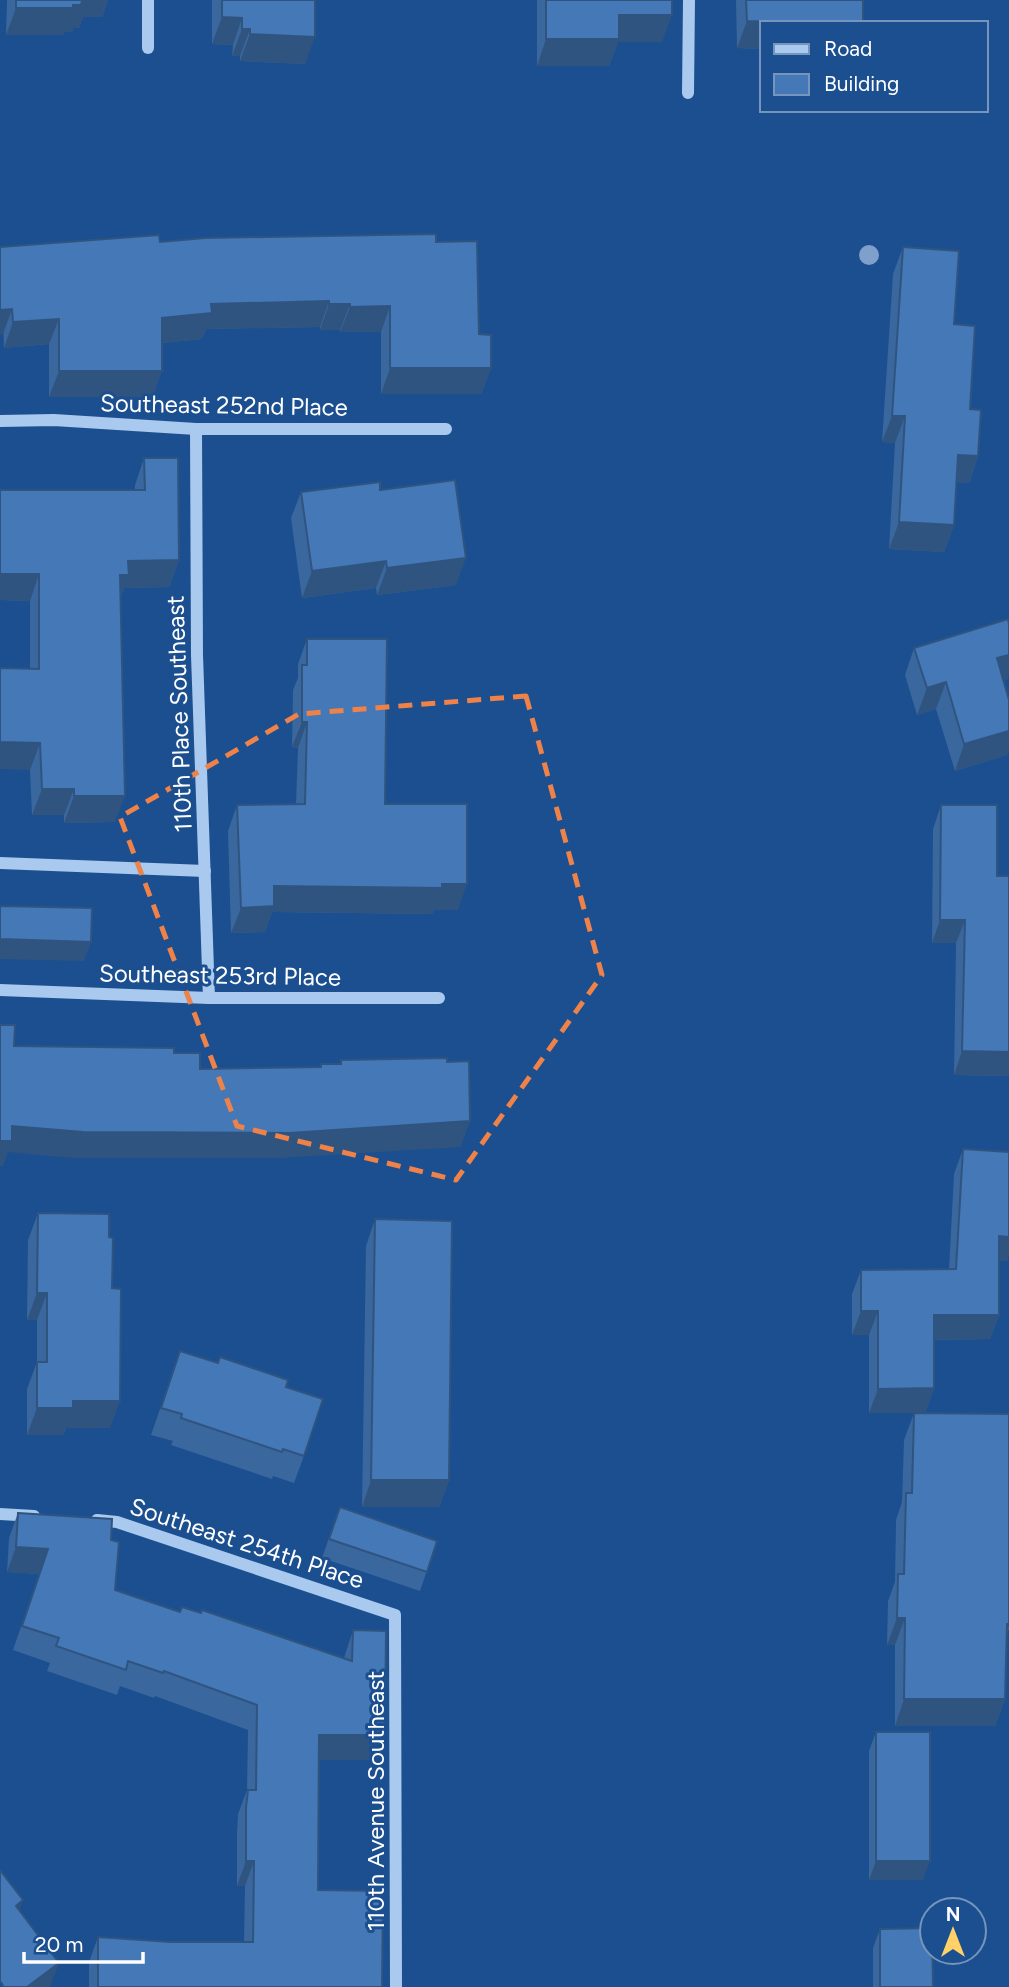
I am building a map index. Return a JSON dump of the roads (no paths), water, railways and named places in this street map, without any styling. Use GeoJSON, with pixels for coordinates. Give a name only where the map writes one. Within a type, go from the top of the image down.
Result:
{"type":"FeatureCollection","features":[{"type":"Feature","properties":{"kind":"street"},"geometry":{"type":"LineString","coordinates":[[148,0],[148,48]]}},
{"type":"Feature","properties":{"kind":"street"},"geometry":{"type":"LineString","coordinates":[[688,93],[689,0]]}},
{"type":"Feature","properties":{"kind":"street","name":"Southeast 252nd Place"},"geometry":{"type":"LineString","coordinates":[[0,421],[54,420],[196,429],[446,429]]}},
{"type":"Feature","properties":{"kind":"street","name":"110th Place Southeast"},"geometry":{"type":"LineString","coordinates":[[196,429],[197,654],[209,998]]}},
{"type":"Feature","properties":{"kind":"street"},"geometry":{"type":"LineString","coordinates":[[0,863],[205,871]]}},
{"type":"Feature","properties":{"kind":"street","name":"Southeast 253rd Place"},"geometry":{"type":"LineString","coordinates":[[0,990],[209,998],[439,999]]}},
{"type":"Feature","properties":{"kind":"street"},"geometry":{"type":"LineString","coordinates":[[0,1514],[52,1518]]}},
{"type":"Feature","properties":{"kind":"street","name":"Southeast 254th Place"},"geometry":{"type":"LineString","coordinates":[[78,1519],[117,1522],[396,1615]]}},
{"type":"Feature","properties":{"kind":"street","name":"110th Avenue Southeast"},"geometry":{"type":"LineString","coordinates":[[396,1615],[396,1987]]}}]}
